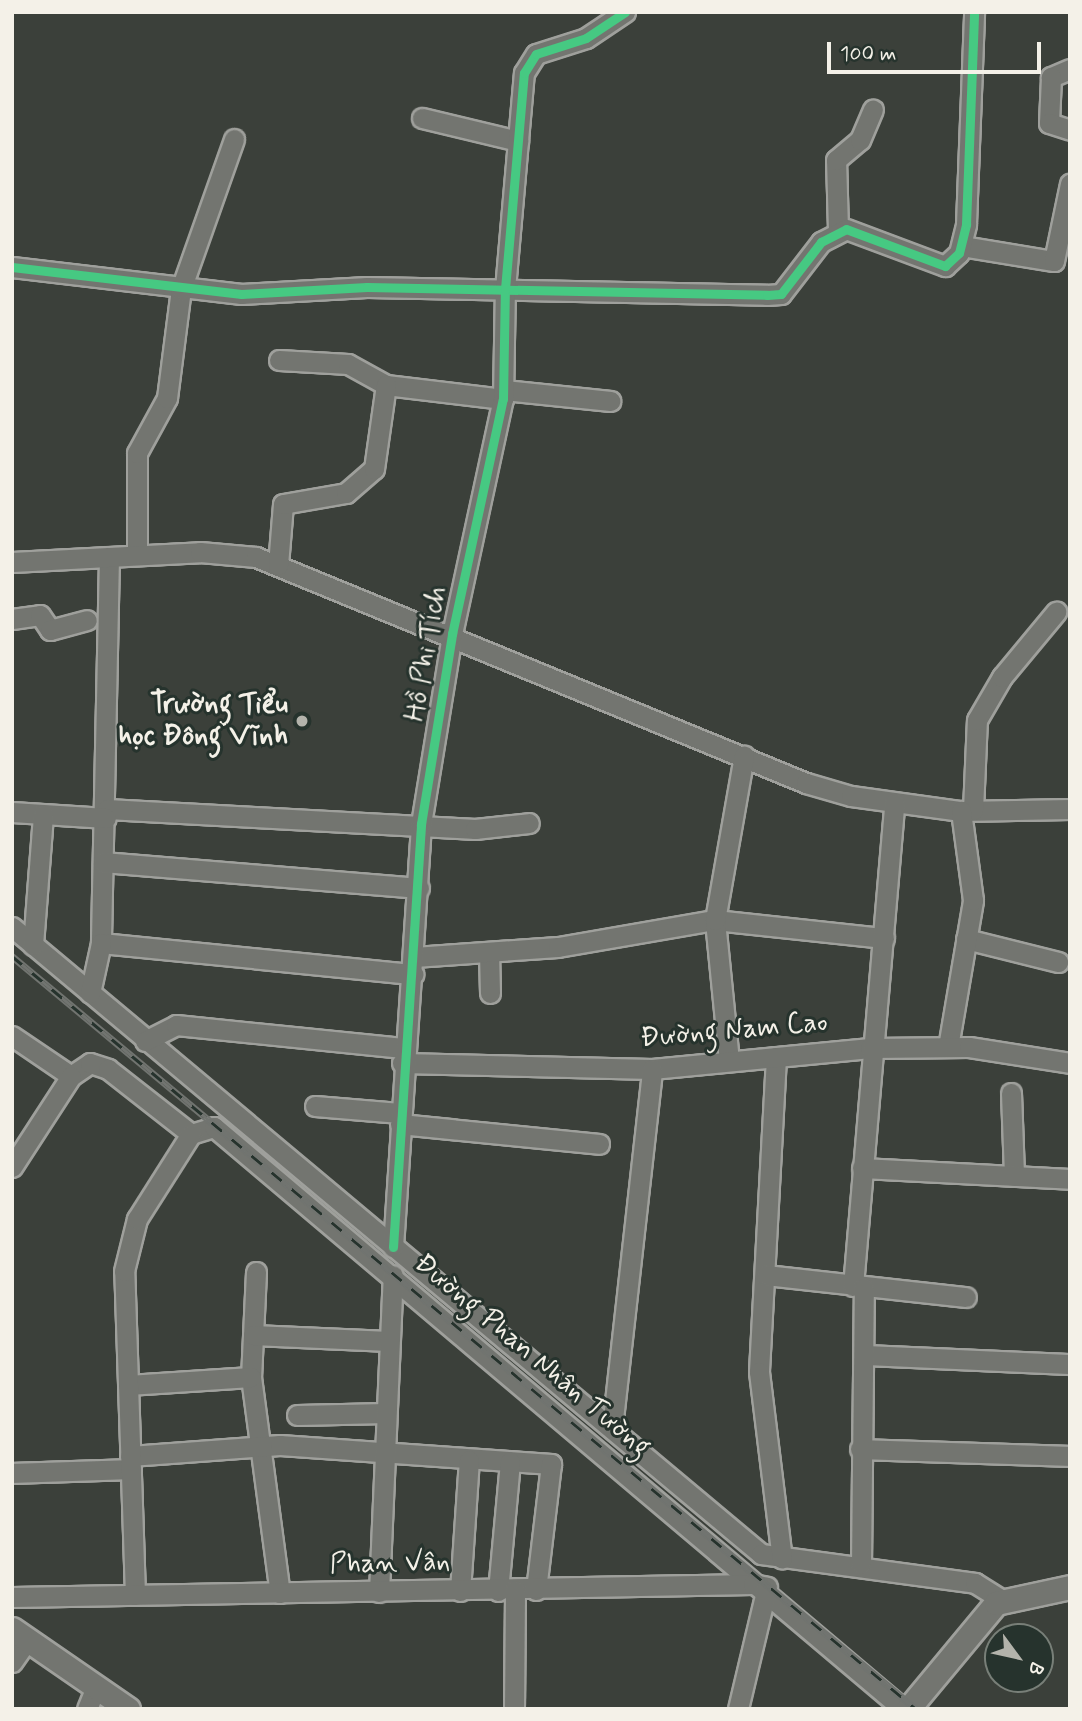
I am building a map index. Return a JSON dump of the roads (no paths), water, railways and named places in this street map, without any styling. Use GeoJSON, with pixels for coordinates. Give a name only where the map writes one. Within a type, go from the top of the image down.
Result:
{"type":"FeatureCollection","features":[{"type":"Feature","properties":{"kind":"main road"},"geometry":{"type":"LineString","coordinates":[[914,1706],[966,1633],[1002,1600],[1070,1587]]}},
{"type":"Feature","properties":{"kind":"main road"},"geometry":{"type":"LineString","coordinates":[[20,1634],[128,1709]]}},
{"type":"Feature","properties":{"kind":"street","name":"Hồ Phi Tích"},"geometry":{"type":"LineString","coordinates":[[393,1247],[402,1055],[413,965],[421,824],[452,634],[503,394],[505,289],[524,73],[536,54],[586,38],[625,12]]}},
{"type":"Feature","properties":{"kind":"street"},"geometry":{"type":"LineString","coordinates":[[838,230],[859,232],[938,266],[952,262],[962,246],[974,12]]}},
{"type":"Feature","properties":{"kind":"street"},"geometry":{"type":"LineString","coordinates":[[1070,69],[1051,77],[1049,123],[1070,130]]}},
{"type":"Feature","properties":{"kind":"street"},"geometry":{"type":"LineString","coordinates":[[12,267],[181,289],[505,289],[781,294],[838,230],[836,160],[860,140],[873,110]]}},
{"type":"Feature","properties":{"kind":"street"},"geometry":{"type":"LineString","coordinates":[[422,118],[518,141]]}},
{"type":"Feature","properties":{"kind":"street"},"geometry":{"type":"LineString","coordinates":[[137,555],[137,453],[167,398],[181,289],[234,139]]}},
{"type":"Feature","properties":{"kind":"street"},"geometry":{"type":"LineString","coordinates":[[962,246],[1054,261],[1070,184]]}},
{"type":"Feature","properties":{"kind":"street"},"geometry":{"type":"LineString","coordinates":[[279,360],[348,364],[386,385],[610,401]]}},
{"type":"Feature","properties":{"kind":"street"},"geometry":{"type":"LineString","coordinates":[[278,565],[283,504],[346,493],[374,469],[386,385]]}},
{"type":"Feature","properties":{"kind":"street"},"geometry":{"type":"LineString","coordinates":[[12,562],[200,552],[278,565],[452,634],[806,783],[894,803],[967,811],[1070,809]]}},
{"type":"Feature","properties":{"kind":"street"},"geometry":{"type":"LineString","coordinates":[[90,993],[101,943],[107,813],[109,557]]}},
{"type":"Feature","properties":{"kind":"street"},"geometry":{"type":"LineString","coordinates":[[948,1047],[972,900],[967,811],[977,720],[1002,677],[1056,612]]}},
{"type":"Feature","properties":{"kind":"street"},"geometry":{"type":"LineString","coordinates":[[12,619],[40,615],[50,630],[87,620]]}},
{"type":"Feature","properties":{"kind":"street"},"geometry":{"type":"LineString","coordinates":[[729,1062],[715,920],[744,756]]}},
{"type":"Feature","properties":{"kind":"street"},"geometry":{"type":"LineString","coordinates":[[861,1564],[860,1449],[864,1356],[859,1287],[862,1168],[870,1048],[884,938],[894,803]]}},
{"type":"Feature","properties":{"kind":"street"},"geometry":{"type":"LineString","coordinates":[[12,812],[421,824],[475,829],[529,822]]}},
{"type":"Feature","properties":{"kind":"street"},"geometry":{"type":"LineString","coordinates":[[33,944],[43,814]]}},
{"type":"Feature","properties":{"kind":"street"},"geometry":{"type":"LineString","coordinates":[[103,862],[419,888]]}},
{"type":"Feature","properties":{"kind":"street"},"geometry":{"type":"LineString","coordinates":[[101,943],[413,965],[489,952],[558,947],[715,920],[884,938]]}},
{"type":"Feature","properties":{"kind":"street"},"geometry":{"type":"LineString","coordinates":[[12,927],[752,1548],[782,1559],[861,1564],[975,1583],[1002,1600]]}},
{"type":"Feature","properties":{"kind":"street"},"geometry":{"type":"LineString","coordinates":[[966,939],[1058,962]]}},
{"type":"Feature","properties":{"kind":"street"},"geometry":{"type":"LineString","coordinates":[[489,952],[490,993]]}},
{"type":"Feature","properties":{"kind":"street","name":"Đường Nam Cao"},"geometry":{"type":"LineString","coordinates":[[145,1041],[176,1025],[402,1055],[652,1069],[870,1048],[948,1047],[1070,1063]]}},
{"type":"Feature","properties":{"kind":"street"},"geometry":{"type":"LineString","coordinates":[[12,1036],[71,1076]]}},
{"type":"Feature","properties":{"kind":"street"},"geometry":{"type":"LineString","coordinates":[[776,1057],[759,1372],[782,1559]]}},
{"type":"Feature","properties":{"kind":"street"},"geometry":{"type":"LineString","coordinates":[[12,1167],[71,1076],[82,1065],[98,1064],[191,1134],[131,1237],[124,1271],[135,1595]]}},
{"type":"Feature","properties":{"kind":"street"},"geometry":{"type":"LineString","coordinates":[[612,1428],[652,1069]]}},
{"type":"Feature","properties":{"kind":"street"},"geometry":{"type":"LineString","coordinates":[[1011,1093],[1014,1176]]}},
{"type":"Feature","properties":{"kind":"street"},"geometry":{"type":"LineString","coordinates":[[315,1106],[599,1144]]}},
{"type":"Feature","properties":{"kind":"street","name":"Đường Phan Nhân Tường"},"geometry":{"type":"LineString","coordinates":[[191,1134],[214,1127],[914,1706]]}},
{"type":"Feature","properties":{"kind":"street"},"geometry":{"type":"LineString","coordinates":[[862,1168],[1070,1179]]}},
{"type":"Feature","properties":{"kind":"street"},"geometry":{"type":"LineString","coordinates":[[256,1272],[251,1377],[280,1593]]}},
{"type":"Feature","properties":{"kind":"street"},"geometry":{"type":"LineString","coordinates":[[379,1592],[393,1275]]}},
{"type":"Feature","properties":{"kind":"street"},"geometry":{"type":"LineString","coordinates":[[766,1275],[966,1297]]}},
{"type":"Feature","properties":{"kind":"street"},"geometry":{"type":"LineString","coordinates":[[253,1335],[389,1342]]}},
{"type":"Feature","properties":{"kind":"street"},"geometry":{"type":"LineString","coordinates":[[864,1356],[1070,1364]]}},
{"type":"Feature","properties":{"kind":"street"},"geometry":{"type":"LineString","coordinates":[[128,1385],[251,1377]]}},
{"type":"Feature","properties":{"kind":"street"},"geometry":{"type":"LineString","coordinates":[[297,1415],[386,1413]]}},
{"type":"Feature","properties":{"kind":"street"},"geometry":{"type":"LineString","coordinates":[[12,1473],[261,1447],[384,1457],[510,1462],[553,1468],[536,1590]]}},
{"type":"Feature","properties":{"kind":"street"},"geometry":{"type":"LineString","coordinates":[[860,1449],[1070,1457]]}},
{"type":"Feature","properties":{"kind":"street"},"geometry":{"type":"LineString","coordinates":[[460,1591],[469,1460]]}},
{"type":"Feature","properties":{"kind":"street"},"geometry":{"type":"LineString","coordinates":[[510,1462],[507,1590],[514,1709]]}},
{"type":"Feature","properties":{"kind":"street"},"geometry":{"type":"LineString","coordinates":[[738,1709],[767,1587]]}},
{"type":"Feature","properties":{"kind":"street","name":"Phan Vân"},"geometry":{"type":"LineString","coordinates":[[12,1597],[767,1587]]}},
{"type":"Feature","properties":{"kind":"street"},"geometry":{"type":"LineString","coordinates":[[12,1662],[20,1634]]}},
{"type":"Feature","properties":{"kind":"street"},"geometry":{"type":"LineString","coordinates":[[87,1709],[96,1686]]}},
{"type":"Feature","properties":{"kind":"railway"},"geometry":{"type":"LineString","coordinates":[[12,956],[916,1709]]}},
{"type":"Feature","properties":{"kind":"place","name":"Trường Tiểu học Đông Vĩnh"},"geometry":{"type":"Point","coordinates":[302,721]}}]}
